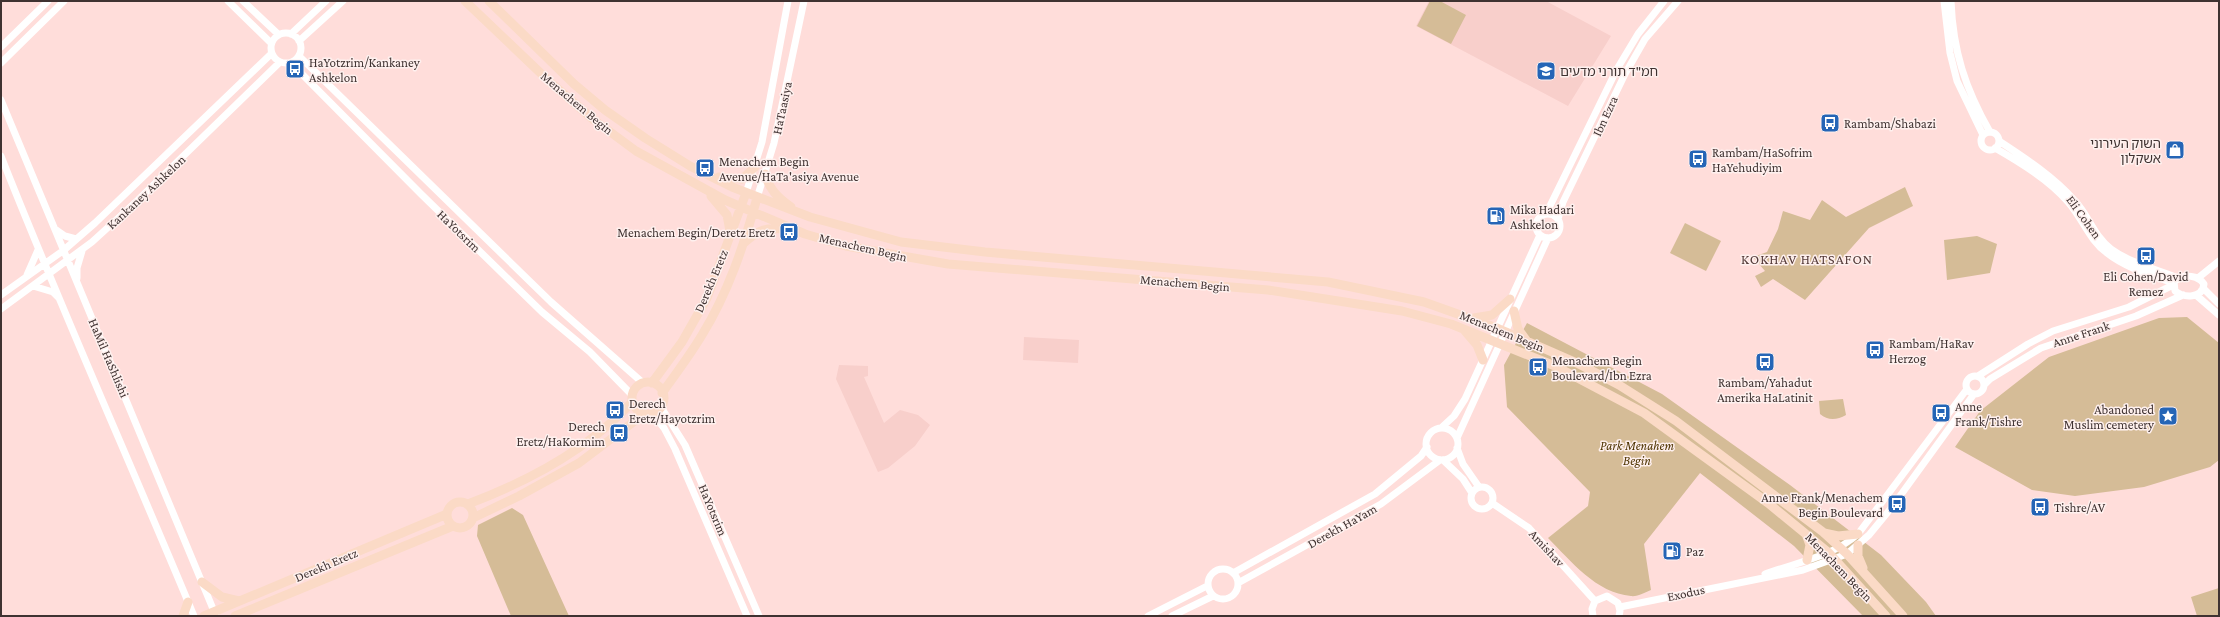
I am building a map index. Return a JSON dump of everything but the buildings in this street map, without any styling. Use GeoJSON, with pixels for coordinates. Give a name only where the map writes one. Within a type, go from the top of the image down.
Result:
{"type":"FeatureCollection","features":[{"type":"Feature","properties":{"kind":"main road","name":"Menachem Begin"},"geometry":{"type":"LineString","coordinates":[[465,1],[551,83],[594,120],[636,151],[702,189],[753,213],[805,234],[846,246],[948,264],[1268,290],[1402,311],[1459,327],[1561,369],[1644,412],[1768,503],[1806,532],[1832,556],[1886,616]]}},
{"type":"Feature","properties":{"kind":"main road","name":"Menachem Begin"},"geometry":{"type":"LineString","coordinates":[[489,1],[574,84],[605,110],[646,138],[702,172],[757,198],[810,217],[901,242],[985,252],[1328,282],[1424,302],[1468,316],[1501,329],[1578,363],[1654,406],[1822,532],[1844,551],[1866,574],[1902,616]]}},
{"type":"Feature","properties":{"kind":"main road"},"geometry":{"type":"LineString","coordinates":[[702,172],[733,180],[742,179],[755,167]]}},
{"type":"Feature","properties":{"kind":"main road"},"geometry":{"type":"LineString","coordinates":[[765,174],[768,186],[774,194],[790,207],[810,217]]}},
{"type":"Feature","properties":{"kind":"main road"},"geometry":{"type":"LineString","coordinates":[[702,189],[725,211],[729,218],[730,235]]}},
{"type":"Feature","properties":{"kind":"main road","name":"Derekh Eretz"},"geometry":{"type":"LineString","coordinates":[[647,383],[682,342],[707,298],[746,193]]}},
{"type":"Feature","properties":{"kind":"main road","name":"HaTaasiya"},"geometry":{"type":"LineString","coordinates":[[753,213],[757,198]]}},
{"type":"Feature","properties":{"kind":"main road","name":"Derekh Eretz"},"geometry":{"type":"LineString","coordinates":[[662,393],[706,328],[719,304],[743,244],[753,213]]}},
{"type":"Feature","properties":{"kind":"main road"},"geometry":{"type":"LineString","coordinates":[[743,244],[759,230],[768,228],[805,234]]}},
{"type":"Feature","properties":{"kind":"main road"},"geometry":{"type":"LineString","coordinates":[[1468,316],[1477,318],[1492,316],[1510,299]]}},
{"type":"Feature","properties":{"kind":"main road"},"geometry":{"type":"LineString","coordinates":[[1514,310],[1518,329],[1527,341]]}},
{"type":"Feature","properties":{"kind":"main road"},"geometry":{"type":"LineString","coordinates":[[1459,327],[1472,337],[1481,352],[1483,360]]}},
{"type":"Feature","properties":{"kind":"main road"},"geometry":{"type":"LineString","coordinates":[[468,504],[497,493],[571,454],[613,421],[632,398],[636,388],[647,383],[658,387],[662,393],[663,400],[661,407],[648,414],[579,464],[519,496],[473,518],[465,527],[459,528],[453,526],[448,520],[447,514],[450,507],[456,503],[462,502],[468,504],[473,511],[473,518]]}},
{"type":"Feature","properties":{"kind":"main road"},"geometry":{"type":"LineString","coordinates":[[632,398],[638,410],[648,414]]}},
{"type":"Feature","properties":{"kind":"main road","name":"Derekh Eretz"},"geometry":{"type":"LineString","coordinates":[[204,616],[216,614],[239,601],[447,514]]}},
{"type":"Feature","properties":{"kind":"main road","name":"Derekh Eretz"},"geometry":{"type":"LineString","coordinates":[[240,615],[453,526]]}},
{"type":"Feature","properties":{"kind":"main road"},"geometry":{"type":"LineString","coordinates":[[1806,532],[1810,545],[1807,560]]}},
{"type":"Feature","properties":{"kind":"main road"},"geometry":{"type":"LineString","coordinates":[[1822,532],[1838,536],[1858,534]]}},
{"type":"Feature","properties":{"kind":"main road"},"geometry":{"type":"LineString","coordinates":[[1858,545],[1858,556],[1866,574]]}},
{"type":"Feature","properties":{"kind":"main road"},"geometry":{"type":"LineString","coordinates":[[202,582],[222,597],[239,601]]}},
{"type":"Feature","properties":{"kind":"main road"},"geometry":{"type":"LineString","coordinates":[[184,616],[188,602]]}},
{"type":"Feature","properties":{"kind":"street"},"geometry":{"type":"LineString","coordinates":[[1,47],[48,1]]}},
{"type":"Feature","properties":{"kind":"street"},"geometry":{"type":"LineString","coordinates":[[1,63],[64,1]]}},
{"type":"Feature","properties":{"kind":"street"},"geometry":{"type":"LineString","coordinates":[[228,1],[271,42]]}},
{"type":"Feature","properties":{"kind":"street"},"geometry":{"type":"LineString","coordinates":[[243,1],[278,34]]}},
{"type":"Feature","properties":{"kind":"street"},"geometry":{"type":"LineString","coordinates":[[291,34],[326,1]]}},
{"type":"Feature","properties":{"kind":"street"},"geometry":{"type":"LineString","coordinates":[[299,41],[343,1]]}},
{"type":"Feature","properties":{"kind":"street","name":"HaTaasiya"},"geometry":{"type":"LineString","coordinates":[[746,193],[762,142],[788,1]]}},
{"type":"Feature","properties":{"kind":"street","name":"HaTaasiya"},"geometry":{"type":"LineString","coordinates":[[757,198],[783,106],[804,1]]}},
{"type":"Feature","properties":{"kind":"street","name":"Ibn Ezra"},"geometry":{"type":"LineString","coordinates":[[1546,214],[1617,69],[1638,34],[1664,1]]}},
{"type":"Feature","properties":{"kind":"street","name":"Ibn Ezra"},"geometry":{"type":"LineString","coordinates":[[1558,220],[1570,187],[1628,68],[1645,39],[1678,1]]}},
{"type":"Feature","properties":{"kind":"street"},"geometry":{"type":"LineString","coordinates":[[1951,1],[1956,53],[1963,77],[1986,133]]}},
{"type":"Feature","properties":{"kind":"street"},"geometry":{"type":"LineString","coordinates":[[1944,3],[1950,53],[1957,81],[1986,133],[1997,136],[1997,144],[1989,150],[1983,146],[1981,139],[1986,133]]}},
{"type":"Feature","properties":{"kind":"street"},"geometry":{"type":"LineString","coordinates":[[286,32],[291,34],[299,41],[301,46],[299,56],[291,63],[280,62],[271,54],[271,42],[278,34],[286,32]]}},
{"type":"Feature","properties":{"kind":"street","name":"Kankaney Ashkelon"},"geometry":{"type":"LineString","coordinates":[[1,295],[64,250],[141,180],[271,54]]}},
{"type":"Feature","properties":{"kind":"street","name":"HaYotsrim"},"geometry":{"type":"LineString","coordinates":[[299,56],[551,302],[647,383]]}},
{"type":"Feature","properties":{"kind":"street","name":"Kankaney Ashkelon"},"geometry":{"type":"LineString","coordinates":[[1,309],[82,251],[138,200],[280,62]]}},
{"type":"Feature","properties":{"kind":"street","name":"HaYotsrim"},"geometry":{"type":"LineString","coordinates":[[291,63],[411,184],[542,312],[590,352],[632,398]]}},
{"type":"Feature","properties":{"kind":"street","name":"HaMil HaShlishi"},"geometry":{"type":"LineString","coordinates":[[1,100],[64,250],[67,261],[216,614]]}},
{"type":"Feature","properties":{"kind":"street","name":"Eli Cohen"},"geometry":{"type":"LineString","coordinates":[[1997,144],[2025,159],[2070,195],[2096,233],[2110,248],[2175,282]]}},
{"type":"Feature","properties":{"kind":"street","name":"HaMil HaShlishi"},"geometry":{"type":"LineString","coordinates":[[1,156],[43,264],[59,298],[194,616]]}},
{"type":"Feature","properties":{"kind":"street"},"geometry":{"type":"LineString","coordinates":[[1496,341],[1483,360],[1460,408],[1441,428],[1430,434],[1427,447],[1431,455],[1442,460],[1463,479],[1472,493],[1472,501],[1477,507],[1486,508],[1492,503],[1493,497],[1490,490],[1479,487],[1463,464],[1458,448],[1457,438],[1501,329],[1510,299],[1540,235],[1536,224],[1540,217],[1546,214],[1553,215],[1558,220],[1560,225],[1558,231],[1554,236],[1548,238],[1540,235]]}},
{"type":"Feature","properties":{"kind":"street"},"geometry":{"type":"LineString","coordinates":[[54,228],[65,236],[76,239]]}},
{"type":"Feature","properties":{"kind":"street"},"geometry":{"type":"LineString","coordinates":[[1501,329],[1514,310],[1548,238]]}},
{"type":"Feature","properties":{"kind":"street"},"geometry":{"type":"LineString","coordinates":[[27,277],[38,250]]}},
{"type":"Feature","properties":{"kind":"street"},"geometry":{"type":"LineString","coordinates":[[77,282],[77,268],[82,251]]}},
{"type":"Feature","properties":{"kind":"street"},"geometry":{"type":"LineString","coordinates":[[2198,278],[2219,261]]}},
{"type":"Feature","properties":{"kind":"street"},"geometry":{"type":"LineString","coordinates":[[2203,288],[2196,295],[2189,297],[2175,291],[2175,282],[2190,276],[2198,278],[2204,284],[2203,288],[2219,304]]}},
{"type":"Feature","properties":{"kind":"street","name":"Anne Frank"},"geometry":{"type":"LineString","coordinates":[[1978,376],[2028,344],[2053,331],[2129,307],[2175,282]]}},
{"type":"Feature","properties":{"kind":"street"},"geometry":{"type":"LineString","coordinates":[[33,286],[53,292],[59,298]]}},
{"type":"Feature","properties":{"kind":"street","name":"Anne Frank"},"geometry":{"type":"LineString","coordinates":[[1985,384],[1990,378],[2041,348],[2136,316],[2182,295]]}},
{"type":"Feature","properties":{"kind":"street"},"geometry":{"type":"LineString","coordinates":[[2196,295],[2219,316]]}},
{"type":"Feature","properties":{"kind":"street"},"geometry":{"type":"LineString","coordinates":[[1844,551],[1858,545],[1892,507],[1974,394],[1982,392],[1985,384],[1978,376],[1969,378],[1966,383],[1967,389],[1974,394]]}},
{"type":"Feature","properties":{"kind":"street"},"geometry":{"type":"LineString","coordinates":[[1844,551],[1967,389]]}},
{"type":"Feature","properties":{"kind":"street","name":"HaYotsrim"},"geometry":{"type":"LineString","coordinates":[[661,407],[685,445],[759,616]]}},
{"type":"Feature","properties":{"kind":"street","name":"HaYotsrim"},"geometry":{"type":"LineString","coordinates":[[648,414],[664,428],[675,449],[747,616]]}},
{"type":"Feature","properties":{"kind":"street"},"geometry":{"type":"LineString","coordinates":[[1441,428],[1450,430],[1457,438]]}},
{"type":"Feature","properties":{"kind":"street","name":"Derekh HaYam"},"geometry":{"type":"LineString","coordinates":[[1233,573],[1375,494],[1421,456],[1427,447]]}},
{"type":"Feature","properties":{"kind":"street"},"geometry":{"type":"LineString","coordinates":[[1442,460],[1454,455],[1458,448]]}},
{"type":"Feature","properties":{"kind":"street","name":"Derekh HaYam"},"geometry":{"type":"LineString","coordinates":[[1238,583],[1381,504],[1442,460]]}},
{"type":"Feature","properties":{"kind":"street"},"geometry":{"type":"LineString","coordinates":[[1472,493],[1479,487]]}},
{"type":"Feature","properties":{"kind":"street","name":"Amishav"},"geometry":{"type":"LineString","coordinates":[[1492,503],[1529,528],[1595,601]]}},
{"type":"Feature","properties":{"kind":"street","name":"Exodus"},"geometry":{"type":"LineString","coordinates":[[1620,607],[1752,579],[1803,570],[1844,551]]}},
{"type":"Feature","properties":{"kind":"street","name":"Exodus"},"geometry":{"type":"LineString","coordinates":[[1752,579],[1807,560],[1832,556]]}},
{"type":"Feature","properties":{"kind":"street"},"geometry":{"type":"LineString","coordinates":[[1218,569],[1228,570],[1233,573],[1238,583],[1235,593],[1230,598],[1219,599],[1213,596],[1207,586],[1209,576],[1218,569]]}},
{"type":"Feature","properties":{"kind":"street"},"geometry":{"type":"LineString","coordinates":[[1148,616],[1207,586]]}},
{"type":"Feature","properties":{"kind":"street"},"geometry":{"type":"LineString","coordinates":[[1172,616],[1213,596]]}},
{"type":"Feature","properties":{"kind":"street"},"geometry":{"type":"LineString","coordinates":[[1593,616],[1592,609],[1595,601],[1607,596],[1615,600],[1620,607],[1619,616]]}},
{"type":"Feature","properties":{"kind":"shaded area","name":"חמ\"ד תורני מדעים"},"geometry":{"type":"Polygon","coordinates":[[[1429,1],[1546,1],[1611,36],[1568,106],[1416,26],[1429,1]]]}},
{"type":"Feature","properties":{"kind":"shaded area"},"geometry":{"type":"Polygon","coordinates":[[[1024,337],[1079,340],[1078,363],[1023,360],[1024,337]]]}},
{"type":"Feature","properties":{"kind":"shaded area"},"geometry":{"type":"Polygon","coordinates":[[[839,365],[868,366],[868,376],[864,377],[884,423],[900,410],[918,415],[930,425],[915,446],[888,468],[878,472],[836,379],[839,365]]]}},
{"type":"Feature","properties":{"kind":"green space"},"geometry":{"type":"Polygon","coordinates":[[[1430,1],[1440,1],[1466,15],[1451,44],[1417,26],[1430,1]]]}},
{"type":"Feature","properties":{"kind":"green space"},"geometry":{"type":"Polygon","coordinates":[[[1905,187],[1913,206],[1869,228],[1805,300],[1773,279],[1761,287],[1755,276],[1765,271],[1753,257],[1767,252],[1778,229],[1783,211],[1810,220],[1822,200],[1846,217],[1905,187]]]}},
{"type":"Feature","properties":{"kind":"green space"},"geometry":{"type":"Polygon","coordinates":[[[1685,223],[1721,241],[1706,271],[1670,253],[1685,223]]]}},
{"type":"Feature","properties":{"kind":"green space"},"geometry":{"type":"Polygon","coordinates":[[[1977,236],[1997,244],[1990,273],[1947,280],[1944,240],[1977,236]]]}},
{"type":"Feature","properties":{"kind":"green space"},"geometry":{"type":"Polygon","coordinates":[[[2187,317],[2219,343],[2219,460],[2210,467],[2144,487],[2075,496],[2032,490],[1955,447],[1980,411],[2049,357],[2159,318],[2187,317]]]}},
{"type":"Feature","properties":{"kind":"green space","name":"Park Menahem Begin"},"geometry":{"type":"Polygon","coordinates":[[[1527,323],[1662,394],[1790,485],[1881,555],[1926,602],[1936,616],[1863,616],[1794,546],[1700,473],[1644,544],[1651,590],[1639,595],[1631,596],[1618,594],[1595,582],[1575,566],[1548,538],[1588,506],[1590,492],[1507,407],[1504,365],[1527,323]]]}},
{"type":"Feature","properties":{"kind":"green space"},"geometry":{"type":"Polygon","coordinates":[[[1843,399],[1846,415],[1839,418],[1829,419],[1820,414],[1819,401],[1843,399]]]}},
{"type":"Feature","properties":{"kind":"green space"},"geometry":{"type":"Polygon","coordinates":[[[512,508],[523,515],[569,616],[511,616],[477,536],[478,525],[512,508]]]}},
{"type":"Feature","properties":{"kind":"green space"},"geometry":{"type":"Polygon","coordinates":[[[2219,588],[2219,616],[2197,616],[2191,597],[2219,588]]]}},
{"type":"Feature","properties":{"kind":"place","name":"HaYotzrim/Kankaney Ashkelon"},"geometry":{"type":"Point","coordinates":[295,69]}},
{"type":"Feature","properties":{"kind":"place","name":"חמ\"ד תורני מדעים"},"geometry":{"type":"Point","coordinates":[1546,71]}},
{"type":"Feature","properties":{"kind":"place","name":"Rambam/Shabazi"},"geometry":{"type":"Point","coordinates":[1830,123]}},
{"type":"Feature","properties":{"kind":"place","name":"השוק העירוני אשקלון"},"geometry":{"type":"Point","coordinates":[2175,150]}},
{"type":"Feature","properties":{"kind":"place","name":"Rambam/HaSofrim HaYehudiyim"},"geometry":{"type":"Point","coordinates":[1698,159]}},
{"type":"Feature","properties":{"kind":"place","name":"Menachem Begin Avenue/HaTa'asiya Avenue"},"geometry":{"type":"Point","coordinates":[705,168]}},
{"type":"Feature","properties":{"kind":"place","name":"Mika Hadari Ashkelon"},"geometry":{"type":"Point","coordinates":[1496,216]}},
{"type":"Feature","properties":{"kind":"place","name":"Menachem Begin/Deretz Eretz"},"geometry":{"type":"Point","coordinates":[789,232]}},
{"type":"Feature","properties":{"kind":"place","name":"Eli Cohen/David Remez"},"geometry":{"type":"Point","coordinates":[2146,256]}},
{"type":"Feature","properties":{"kind":"place","name":"Rambam/HaRav Herzog"},"geometry":{"type":"Point","coordinates":[1875,350]}},
{"type":"Feature","properties":{"kind":"place","name":"Rambam/Yahadut Amerika HaLatinit"},"geometry":{"type":"Point","coordinates":[1765,362]}},
{"type":"Feature","properties":{"kind":"place","name":"Menachem Begin Boulevard/Ibn Ezra"},"geometry":{"type":"Point","coordinates":[1538,367]}},
{"type":"Feature","properties":{"kind":"place","name":"Derech Eretz/Hayotzrim"},"geometry":{"type":"Point","coordinates":[615,410]}},
{"type":"Feature","properties":{"kind":"place","name":"Anne Frank/Tishre"},"geometry":{"type":"Point","coordinates":[1941,413]}},
{"type":"Feature","properties":{"kind":"place","name":"Abandoned Muslim cemetery"},"geometry":{"type":"Point","coordinates":[2168,416]}},
{"type":"Feature","properties":{"kind":"place","name":"Derech Eretz/HaKormim"},"geometry":{"type":"Point","coordinates":[619,433]}},
{"type":"Feature","properties":{"kind":"place","name":"Anne Frank/Menachem Begin Boulevard"},"geometry":{"type":"Point","coordinates":[1897,504]}},
{"type":"Feature","properties":{"kind":"place","name":"Tishre/AV"},"geometry":{"type":"Point","coordinates":[2040,507]}},
{"type":"Feature","properties":{"kind":"place","name":"Paz"},"geometry":{"type":"Point","coordinates":[1672,551]}},
{"type":"Feature","properties":{"kind":"district","name":"KOKHAV HATSAFON"},"geometry":{"type":"Point","coordinates":[1807,259]}}]}
